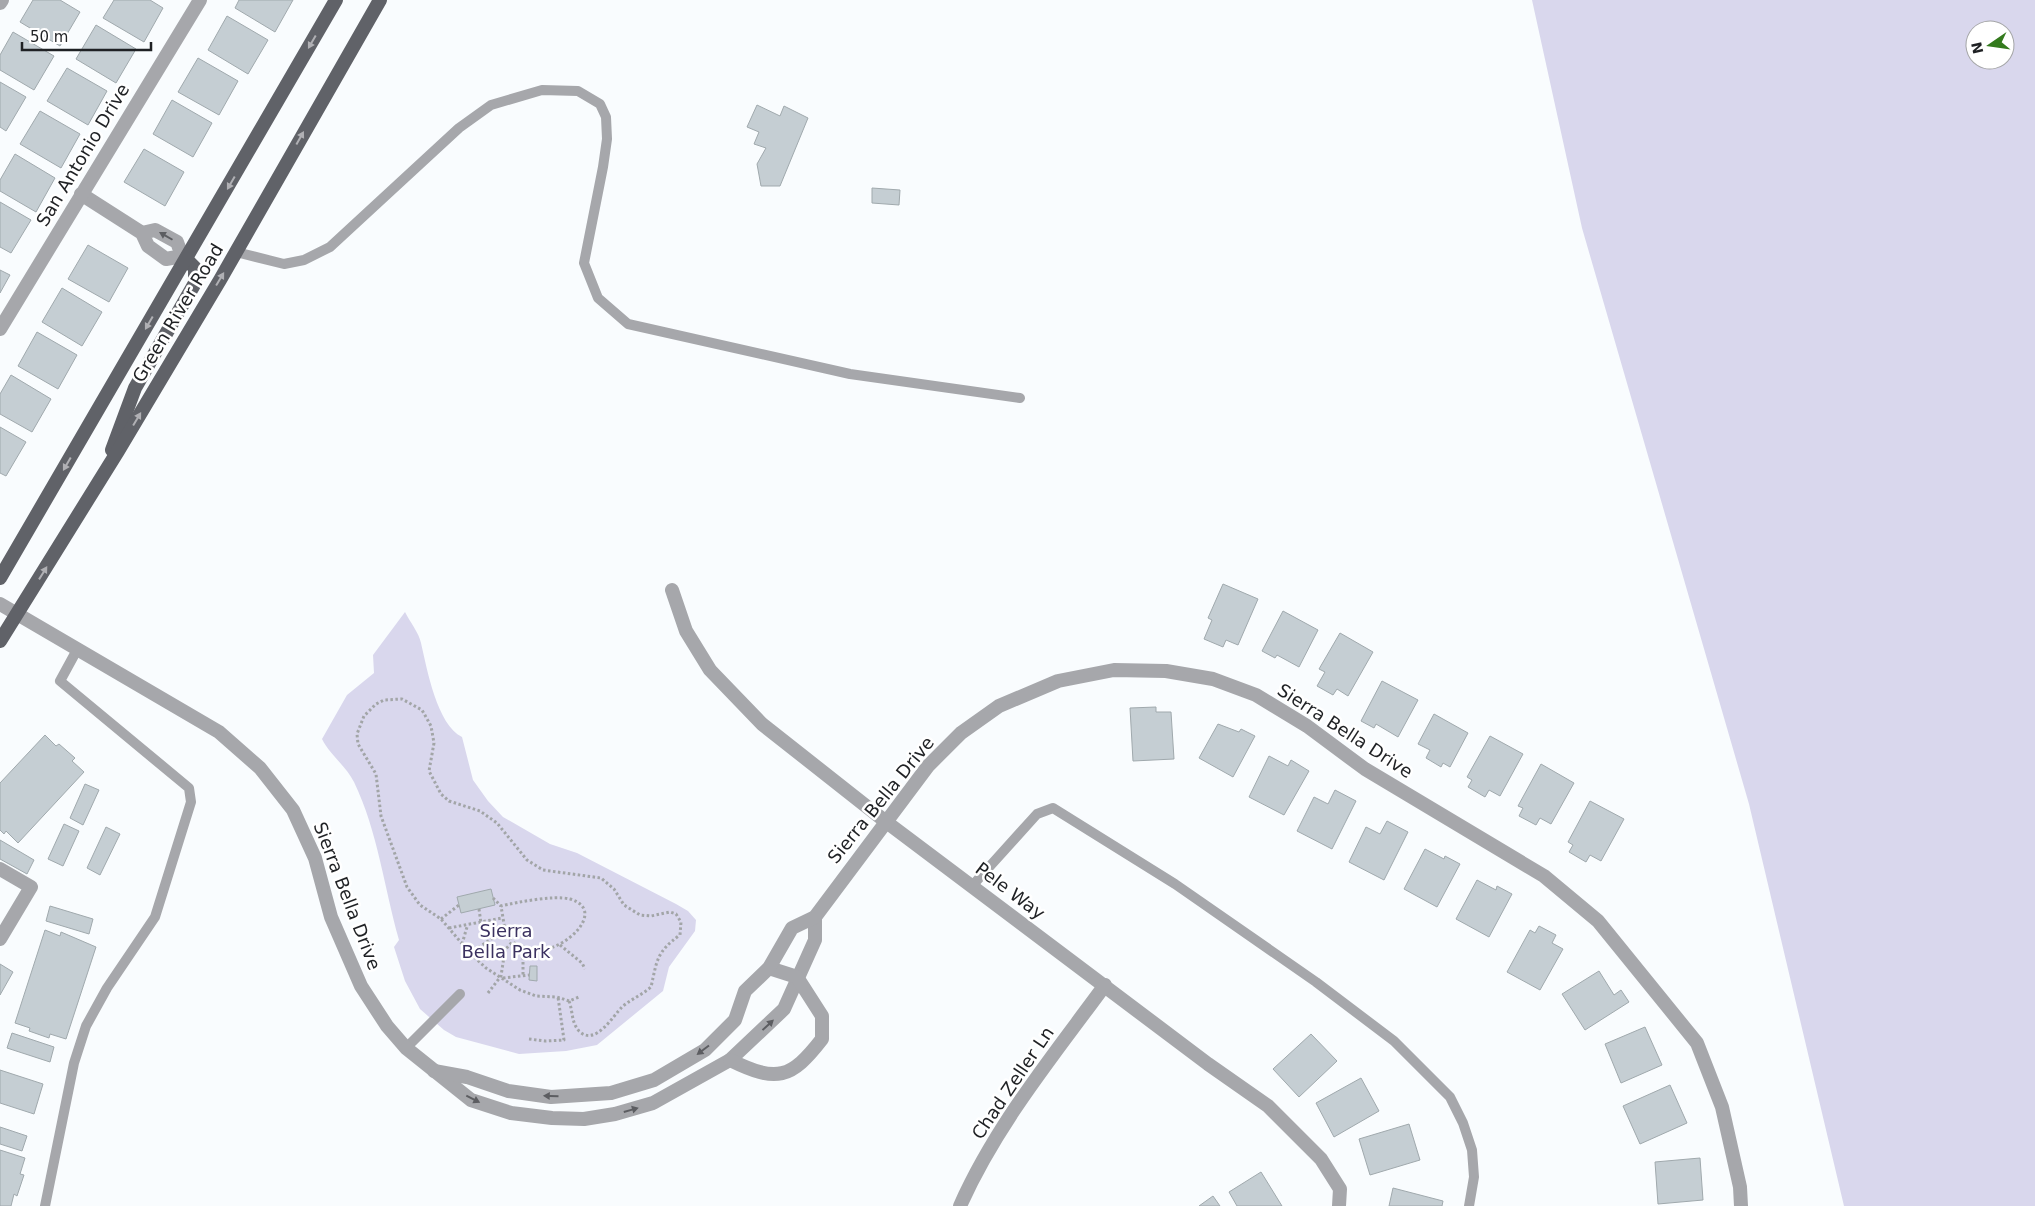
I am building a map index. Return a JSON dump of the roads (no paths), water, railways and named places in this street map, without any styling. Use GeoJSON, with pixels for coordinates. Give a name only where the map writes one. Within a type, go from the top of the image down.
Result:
{"type":"FeatureCollection","features":[{"type":"Feature","properties":{"kind":"main road","name":"Green River Road"},"geometry":{"type":"LineString","coordinates":[[0,578],[184,258],[336,0]]}},
{"type":"Feature","properties":{"kind":"main road","name":"Green River Road"},"geometry":{"type":"LineString","coordinates":[[0,641],[106,470],[236,252],[380,0]]}},
{"type":"Feature","properties":{"kind":"main road"},"geometry":{"type":"LineString","coordinates":[[106,470],[121,421],[135,388],[195,282],[195,268],[184,258]]}},
{"type":"Feature","properties":{"kind":"street","name":"San Antonio Drive"},"geometry":{"type":"LineString","coordinates":[[0,329],[200,0]]}},
{"type":"Feature","properties":{"kind":"street"},"geometry":{"type":"LineString","coordinates":[[81,194],[142,232],[155,230],[176,242],[184,258]]}},
{"type":"Feature","properties":{"kind":"street","name":"Pele Way"},"geometry":{"type":"LineString","coordinates":[[672,590],[686,632],[710,670],[762,724],[885,821],[1208,1064],[1268,1106],[1321,1159],[1340,1189],[1339,1206]]}},
{"type":"Feature","properties":{"kind":"street","name":"Sierra Bella Drive"},"geometry":{"type":"LineString","coordinates":[[0,604],[219,732],[260,768],[293,810],[315,858],[331,917],[360,986],[387,1026],[406,1048],[471,1100],[511,1113],[552,1118],[584,1119],[615,1114],[653,1103],[730,1060],[784,1009],[815,940],[815,917]]}},
{"type":"Feature","properties":{"kind":"street","name":"Sierra Bella Drive"},"geometry":{"type":"LineString","coordinates":[[434,1070],[467,1077],[508,1091],[551,1097],[611,1093],[654,1080],[705,1050],[735,1020],[745,991],[769,968],[792,928],[815,917],[928,766],[961,733],[999,706],[1058,681],[1114,670],[1166,671],[1213,678],[1256,695],[1307,726],[1365,769],[1544,876],[1598,921],[1697,1043],[1722,1106],[1740,1187],[1741,1206]]}},
{"type":"Feature","properties":{"kind":"street"},"geometry":{"type":"LineString","coordinates":[[0,869],[31,887],[0,939]]}},
{"type":"Feature","properties":{"kind":"street"},"geometry":{"type":"LineString","coordinates":[[730,1060],[754,1072],[779,1074],[795,1069],[805,1061],[822,1039],[822,1016],[797,977],[769,968]]}},
{"type":"Feature","properties":{"kind":"street","name":"Chad Zeller Ln"},"geometry":{"type":"LineString","coordinates":[[960,1206],[974,1176],[1018,1104],[1105,985]]}},
{"type":"Feature","properties":{"kind":"lane"},"geometry":{"type":"LineString","coordinates":[[236,252],[284,264],[304,260],[330,247],[459,128],[491,105],[542,90],[578,91],[600,104],[606,117],[607,140],[584,263],[598,298],[628,324],[850,374],[1020,398]]}},
{"type":"Feature","properties":{"kind":"lane"},"geometry":{"type":"LineString","coordinates":[[45,1206],[74,1063],[86,1026],[107,988],[155,917],[191,802],[189,788],[60,681],[78,648]]}},
{"type":"Feature","properties":{"kind":"lane"},"geometry":{"type":"LineString","coordinates":[[972,886],[1037,814],[1053,808],[1176,884],[1316,982],[1394,1041],[1450,1097],[1463,1123],[1472,1150],[1474,1178],[1469,1206]]}},
{"type":"Feature","properties":{"kind":"lane"},"geometry":{"type":"LineString","coordinates":[[406,1048],[460,994]]}},
{"type":"Feature","properties":{"kind":"park label","name":"Sierra Bella Park"},"geometry":{"type":"Point","coordinates":[506,941]}}]}
